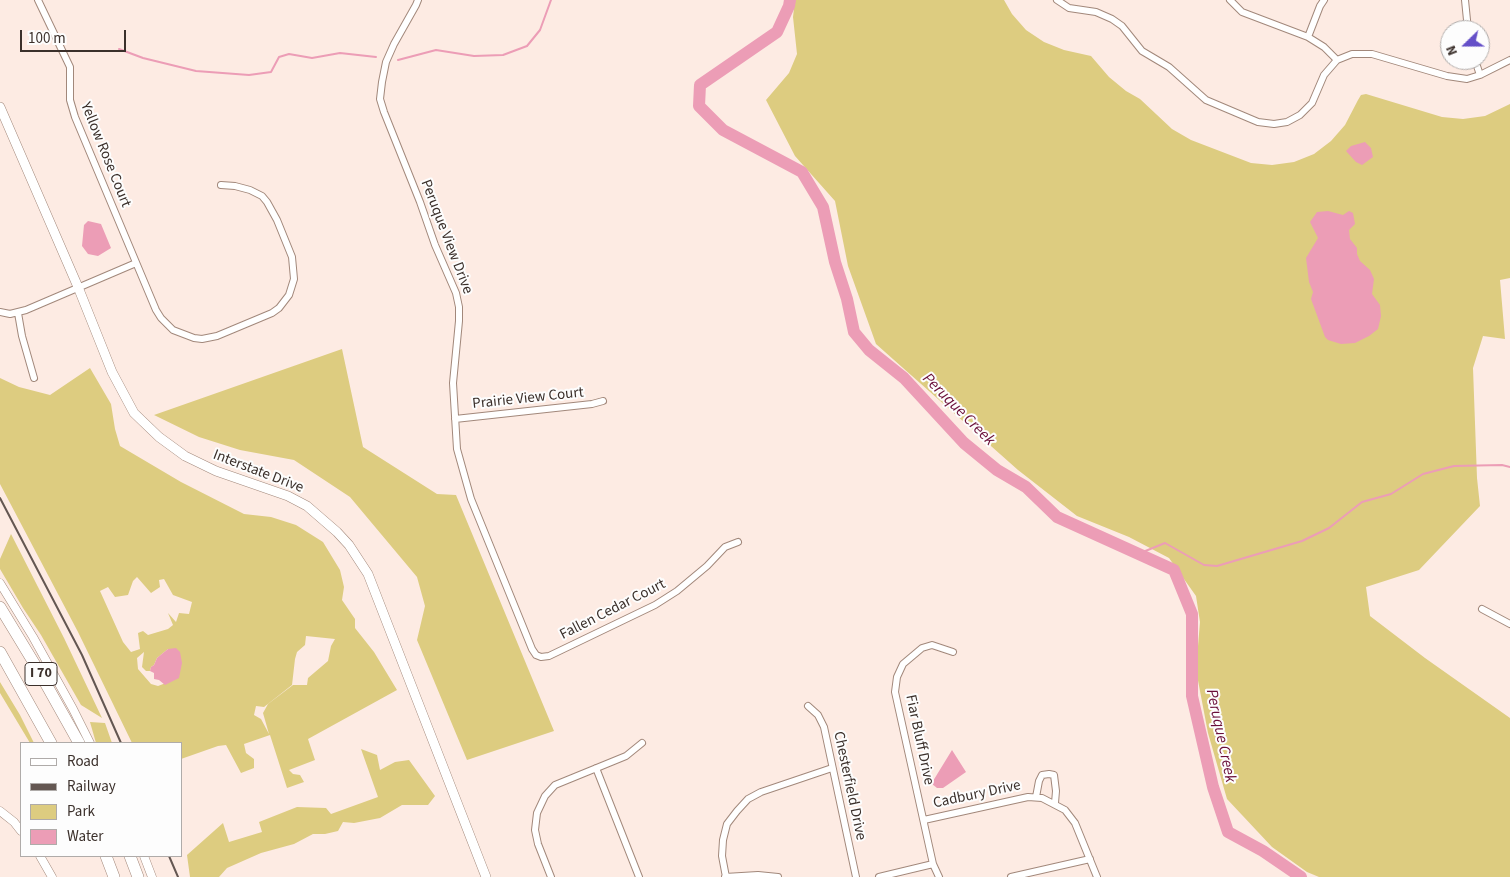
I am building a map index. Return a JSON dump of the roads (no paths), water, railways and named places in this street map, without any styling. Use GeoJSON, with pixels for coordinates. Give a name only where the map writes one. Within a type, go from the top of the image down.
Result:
{"type":"FeatureCollection","features":[{"type":"Feature","properties":{"kind":"highway","name":"I 70"},"geometry":{"type":"LineString","coordinates":[[0,607],[38,668],[78,742]]}},
{"type":"Feature","properties":{"kind":"highway","name":"I 70"},"geometry":{"type":"LineString","coordinates":[[0,652],[51,742]]}},
{"type":"Feature","properties":{"kind":"highway"},"geometry":{"type":"LineString","coordinates":[[106,857],[114,877]]}},
{"type":"Feature","properties":{"kind":"highway"},"geometry":{"type":"LineString","coordinates":[[130,857],[138,877]]}},
{"type":"Feature","properties":{"kind":"main road","name":"Interstate Drive"},"geometry":{"type":"LineString","coordinates":[[0,107],[78,287],[112,372],[134,413],[168,444],[193,460],[216,471],[288,496],[307,506],[349,545],[368,574],[486,877]]}},
{"type":"Feature","properties":{"kind":"street","name":"Yellow Rose Court"},"geometry":{"type":"LineString","coordinates":[[38,0],[68,61],[71,74],[70,100],[72,108],[136,263],[161,318],[173,330],[187,336],[202,339],[210,338],[263,317],[279,308],[289,295],[294,272],[292,257],[267,202],[256,192],[243,187],[220,185]]}},
{"type":"Feature","properties":{"kind":"street","name":"Peruque View Drive"},"geometry":{"type":"LineString","coordinates":[[418,0],[386,62],[380,99],[435,245],[456,293],[459,314],[453,383],[457,449],[471,500],[532,649],[536,655],[541,657]]}},
{"type":"Feature","properties":{"kind":"street"},"geometry":{"type":"LineString","coordinates":[[1057,0],[1069,8],[1096,12],[1112,19],[1122,26],[1142,51],[1169,66],[1206,100],[1258,122],[1274,124],[1286,122],[1300,116],[1312,103],[1324,75],[1337,60],[1352,54],[1372,54],[1448,76],[1467,79],[1480,75],[1510,60]]}},
{"type":"Feature","properties":{"kind":"street"},"geometry":{"type":"LineString","coordinates":[[1230,0],[1242,12],[1308,37],[1324,47],[1337,60]]}},
{"type":"Feature","properties":{"kind":"street"},"geometry":{"type":"LineString","coordinates":[[1308,37],[1324,0]]}},
{"type":"Feature","properties":{"kind":"street"},"geometry":{"type":"LineString","coordinates":[[1465,0],[1467,20]]}},
{"type":"Feature","properties":{"kind":"street"},"geometry":{"type":"LineString","coordinates":[[1478,70],[1480,75]]}},
{"type":"Feature","properties":{"kind":"street"},"geometry":{"type":"LineString","coordinates":[[0,312],[10,314],[18,312],[136,263]]}},
{"type":"Feature","properties":{"kind":"street"},"geometry":{"type":"LineString","coordinates":[[18,312],[22,336],[34,378]]}},
{"type":"Feature","properties":{"kind":"street","name":"Prairie View Court"},"geometry":{"type":"LineString","coordinates":[[455,419],[592,404],[603,401]]}},
{"type":"Feature","properties":{"kind":"street","name":"Fallen Cedar Court"},"geometry":{"type":"LineString","coordinates":[[541,657],[549,656],[574,645],[655,605],[677,592],[707,566],[724,547],[738,542]]}},
{"type":"Feature","properties":{"kind":"street"},"geometry":{"type":"LineString","coordinates":[[0,583],[33,637],[90,742]]}},
{"type":"Feature","properties":{"kind":"street"},"geometry":{"type":"LineString","coordinates":[[1482,609],[1510,624]]}},
{"type":"Feature","properties":{"kind":"street","name":"Fiar Bluff Drive"},"geometry":{"type":"LineString","coordinates":[[939,877],[933,864],[895,692],[897,677],[904,664],[922,648],[932,645],[953,652]]}},
{"type":"Feature","properties":{"kind":"street","name":"Chesterfield Drive"},"geometry":{"type":"LineString","coordinates":[[808,706],[818,715],[824,727],[856,877]]}},
{"type":"Feature","properties":{"kind":"street"},"geometry":{"type":"LineString","coordinates":[[551,877],[538,844],[535,830],[537,813],[545,796],[555,785],[626,756],[642,743]]}},
{"type":"Feature","properties":{"kind":"street"},"geometry":{"type":"LineString","coordinates":[[596,768],[639,877]]}},
{"type":"Feature","properties":{"kind":"street"},"geometry":{"type":"LineString","coordinates":[[778,877],[758,875],[726,877],[722,856],[727,824],[748,799],[761,792],[832,768]]}},
{"type":"Feature","properties":{"kind":"street","name":"Cadbury Drive"},"geometry":{"type":"LineString","coordinates":[[1036,797],[1042,775],[1054,775],[1056,791],[1054,803]]}},
{"type":"Feature","properties":{"kind":"street","name":"Cadbury Drive"},"geometry":{"type":"LineString","coordinates":[[924,820],[1028,797],[1042,798],[1065,810],[1075,822],[1097,877]]}},
{"type":"Feature","properties":{"kind":"street"},"geometry":{"type":"LineString","coordinates":[[0,811],[14,822],[20,830]]}},
{"type":"Feature","properties":{"kind":"street"},"geometry":{"type":"LineString","coordinates":[[41,857],[52,877]]}},
{"type":"Feature","properties":{"kind":"street"},"geometry":{"type":"LineString","coordinates":[[144,857],[152,877]]}},
{"type":"Feature","properties":{"kind":"street"},"geometry":{"type":"LineString","coordinates":[[1011,877],[1090,859]]}},
{"type":"Feature","properties":{"kind":"street"},"geometry":{"type":"LineString","coordinates":[[879,877],[933,864]]}},
{"type":"Feature","properties":{"kind":"water"},"geometry":{"type":"Polygon","coordinates":[[[1365,142],[1371,148],[1373,157],[1362,165],[1356,162],[1346,151],[1351,146],[1365,142]]]}},
{"type":"Feature","properties":{"kind":"water"},"geometry":{"type":"Polygon","coordinates":[[[1328,211],[1343,215],[1349,211],[1353,213],[1355,224],[1349,230],[1350,239],[1357,248],[1360,261],[1370,270],[1374,279],[1372,294],[1380,305],[1381,316],[1378,329],[1355,343],[1341,344],[1328,340],[1325,337],[1311,299],[1313,292],[1309,282],[1306,258],[1318,238],[1310,222],[1317,212],[1328,211]]]}},
{"type":"Feature","properties":{"kind":"water"},"geometry":{"type":"Polygon","coordinates":[[[88,221],[101,224],[111,248],[98,256],[88,254],[82,246],[84,225],[88,221]]]}},
{"type":"Feature","properties":{"kind":"water"},"geometry":{"type":"Polygon","coordinates":[[[176,648],[180,652],[182,663],[179,678],[165,685],[159,680],[154,679],[154,673],[150,671],[151,667],[157,658],[168,649],[176,648]]]}},
{"type":"Feature","properties":{"kind":"water"},"geometry":{"type":"Polygon","coordinates":[[[952,750],[966,772],[943,788],[937,788],[932,784],[933,781],[952,750]]]}},
{"type":"Feature","properties":{"kind":"waterway"},"geometry":{"type":"LineString","coordinates":[[398,60],[436,50],[474,56],[503,55],[527,46],[540,30],[551,0]]}},
{"type":"Feature","properties":{"kind":"waterway","name":"Peruque Creek"},"geometry":{"type":"LineString","coordinates":[[790,0],[777,32],[700,85],[699,106],[723,130],[802,172],[823,207],[835,262],[847,299],[854,332],[869,350],[904,378],[964,443],[997,470],[1026,487],[1057,517],[1174,570],[1192,614],[1192,696],[1213,787],[1228,832],[1263,851],[1301,877]]}},
{"type":"Feature","properties":{"kind":"waterway"},"geometry":{"type":"LineString","coordinates":[[119,49],[143,58],[196,71],[249,75],[271,72],[279,57],[289,54],[312,58],[340,53],[376,57]]}},
{"type":"Feature","properties":{"kind":"waterway"},"geometry":{"type":"LineString","coordinates":[[1138,554],[1165,543],[1204,565],[1217,566],[1302,541],[1329,528],[1362,502],[1391,494],[1423,474],[1454,466],[1502,465],[1510,467]]}},
{"type":"Feature","properties":{"kind":"railway"},"geometry":{"type":"LineString","coordinates":[[0,498],[82,655],[121,742]]}},
{"type":"Feature","properties":{"kind":"railway"},"geometry":{"type":"LineString","coordinates":[[169,857],[178,877]]}}]}
